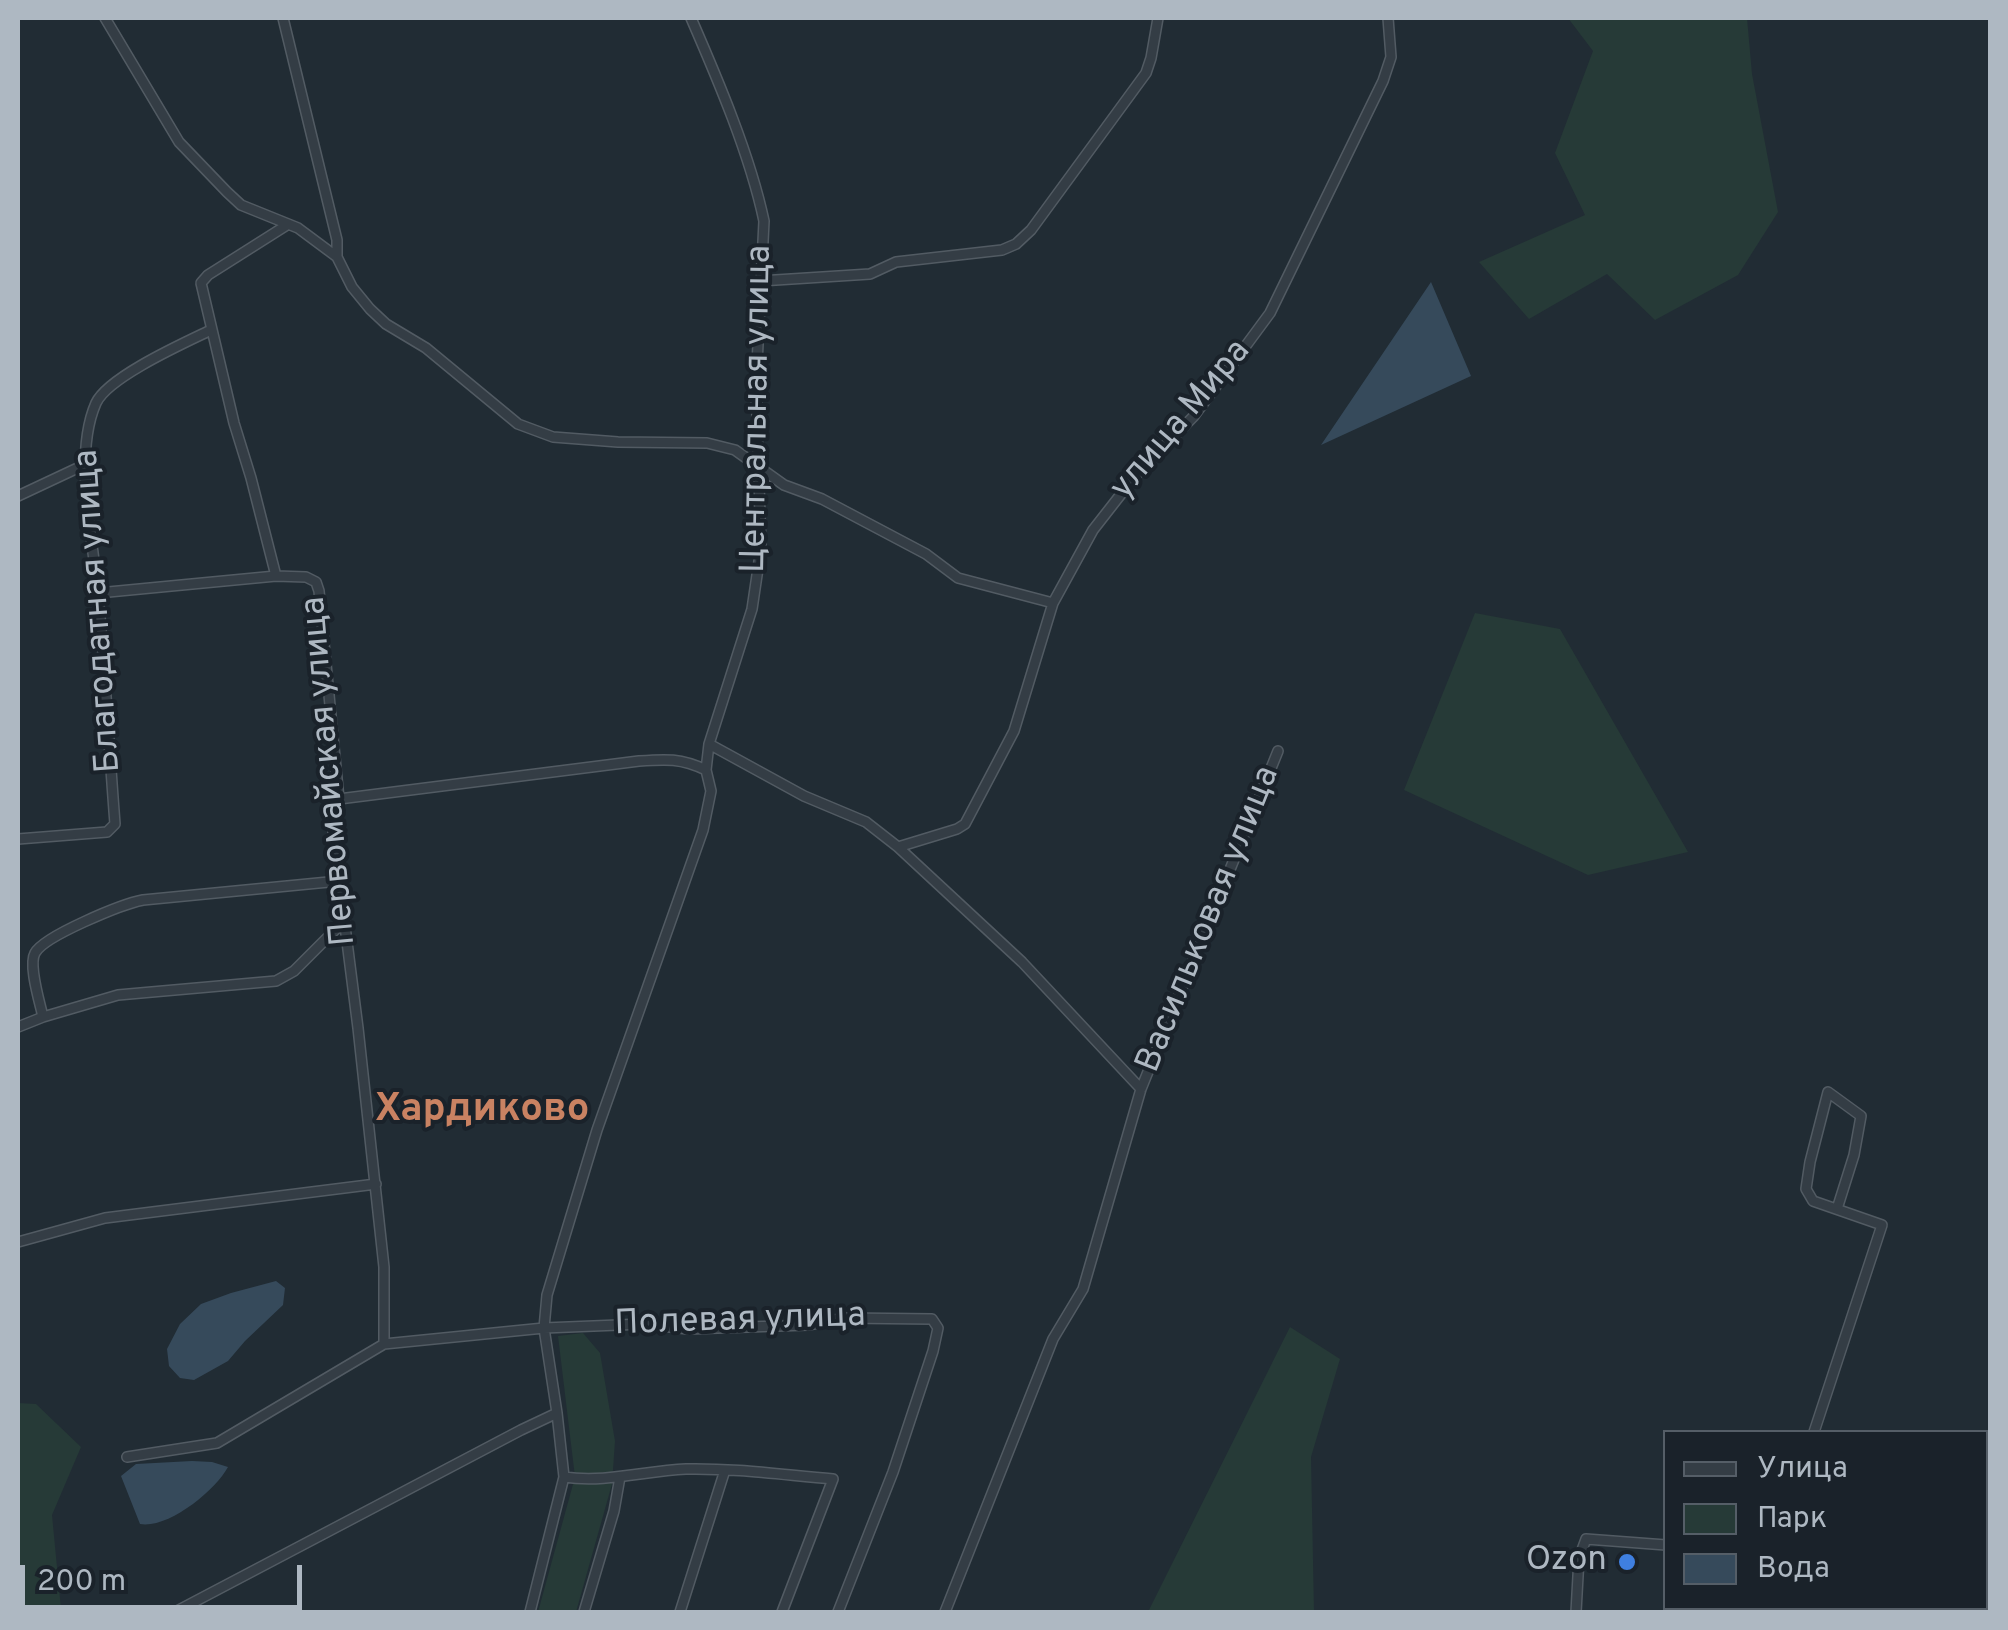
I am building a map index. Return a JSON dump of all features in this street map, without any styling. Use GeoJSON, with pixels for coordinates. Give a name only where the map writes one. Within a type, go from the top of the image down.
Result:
{"type":"FeatureCollection","features":[{"type":"Feature","properties":{"kind":"street"},"geometry":{"type":"LineString","coordinates":[[106,18],[179,142],[241,205],[298,228],[337,257]]}},
{"type":"Feature","properties":{"kind":"street"},"geometry":{"type":"LineString","coordinates":[[283,18],[337,240],[337,257],[352,287],[386,324],[426,348],[518,424],[553,438],[707,443],[735,450],[784,485],[822,499],[926,554],[958,578],[1053,603]]}},
{"type":"Feature","properties":{"kind":"street","name":"Центральная улица"},"geometry":{"type":"LineString","coordinates":[[530,1612],[564,1476],[544,1328],[548,1295],[597,1130],[703,830],[711,790],[706,770],[709,744],[752,609],[760,548],[756,385],[764,220],[715,73],[691,18]]}},
{"type":"Feature","properties":{"kind":"street"},"geometry":{"type":"LineString","coordinates":[[760,281],[870,274],[896,262],[1002,250],[1016,244],[1031,230],[1146,73],[1158,18]]}},
{"type":"Feature","properties":{"kind":"street","name":"улица Мира"},"geometry":{"type":"LineString","coordinates":[[898,847],[965,824],[1014,730],[1053,603],[1093,530],[1136,475],[1194,416],[1270,312],[1383,81],[1391,56],[1388,18]]}},
{"type":"Feature","properties":{"kind":"street","name":"Первомайская улица"},"geometry":{"type":"LineString","coordinates":[[287,225],[201,283],[276,576],[306,577],[316,582],[319,591],[339,798],[333,832],[376,1184],[384,1267],[384,1344]]}},
{"type":"Feature","properties":{"kind":"street","name":"Благодатная улица"},"geometry":{"type":"LineString","coordinates":[[18,839],[107,832],[115,824],[84,465],[89,428],[97,400],[123,377],[211,330]]}},
{"type":"Feature","properties":{"kind":"street"},"geometry":{"type":"LineString","coordinates":[[18,496],[84,465]]}},
{"type":"Feature","properties":{"kind":"street"},"geometry":{"type":"LineString","coordinates":[[98,594],[276,576]]}},
{"type":"Feature","properties":{"kind":"street"},"geometry":{"type":"LineString","coordinates":[[709,744],[804,796],[866,822],[898,847],[1022,962],[1141,1089]]}},
{"type":"Feature","properties":{"kind":"street","name":"Васильковая улица"},"geometry":{"type":"LineString","coordinates":[[945,1612],[1053,1338],[1082,1289],[1141,1089],[1278,752]]}},
{"type":"Feature","properties":{"kind":"street"},"geometry":{"type":"LineString","coordinates":[[339,798],[639,761],[673,759],[706,770]]}},
{"type":"Feature","properties":{"kind":"street"},"geometry":{"type":"LineString","coordinates":[[43,1017],[32,965],[34,954],[66,932],[124,904],[339,881]]}},
{"type":"Feature","properties":{"kind":"street"},"geometry":{"type":"LineString","coordinates":[[18,1027],[97,1001],[154,990],[276,981],[294,972],[344,921]]}},
{"type":"Feature","properties":{"kind":"street"},"geometry":{"type":"LineString","coordinates":[[1815,1430],[1882,1225],[1812,1201],[1806,1189],[1828,1092],[1861,1116],[1837,1209]]}},
{"type":"Feature","properties":{"kind":"street"},"geometry":{"type":"LineString","coordinates":[[18,1242],[105,1218],[376,1184]]}},
{"type":"Feature","properties":{"kind":"street","name":"Полевая улица"},"geometry":{"type":"LineString","coordinates":[[384,1344],[544,1328],[642,1324],[688,1329],[821,1324],[844,1318],[928,1318],[938,1328],[936,1340],[910,1424],[838,1612]]}},
{"type":"Feature","properties":{"kind":"street"},"geometry":{"type":"LineString","coordinates":[[127,1457],[218,1443],[384,1344]]}},
{"type":"Feature","properties":{"kind":"street"},"geometry":{"type":"LineString","coordinates":[[175,1612],[557,1414]]}},
{"type":"Feature","properties":{"kind":"street"},"geometry":{"type":"LineString","coordinates":[[564,1476],[598,1480],[685,1470],[725,1470],[832,1479],[782,1612]]}},
{"type":"Feature","properties":{"kind":"street"},"geometry":{"type":"LineString","coordinates":[[680,1612],[725,1470]]}},
{"type":"Feature","properties":{"kind":"street"},"geometry":{"type":"LineString","coordinates":[[584,1612],[614,1512],[620,1476]]}},
{"type":"Feature","properties":{"kind":"street"},"geometry":{"type":"LineString","coordinates":[[1576,1612],[1579,1558],[1586,1539],[1663,1545]]}},
{"type":"Feature","properties":{"kind":"green space"},"geometry":{"type":"Polygon","coordinates":[[[1568,18],[1747,18],[1752,74],[1778,212],[1738,275],[1655,320],[1607,274],[1529,319],[1479,262],[1585,215],[1555,153],[1593,51],[1568,18]]]}},
{"type":"Feature","properties":{"kind":"green space"},"geometry":{"type":"Polygon","coordinates":[[[1475,613],[1560,629],[1688,852],[1588,875],[1404,790],[1475,613]]]}},
{"type":"Feature","properties":{"kind":"green space"},"geometry":{"type":"Polygon","coordinates":[[[1290,1327],[1340,1359],[1311,1457],[1314,1612],[1148,1612],[1290,1327]]]}},
{"type":"Feature","properties":{"kind":"green space"},"geometry":{"type":"Polygon","coordinates":[[[583,1333],[600,1353],[615,1441],[612,1484],[576,1612],[538,1612],[575,1477],[558,1336],[583,1333]]]}},
{"type":"Feature","properties":{"kind":"green space"},"geometry":{"type":"Polygon","coordinates":[[[18,1403],[36,1404],[81,1447],[52,1515],[61,1609],[50,1612],[18,1612],[18,1403]]]}},
{"type":"Feature","properties":{"kind":"water"},"geometry":{"type":"Polygon","coordinates":[[[1431,282],[1471,376],[1321,445],[1431,282]]]}},
{"type":"Feature","properties":{"kind":"water"},"geometry":{"type":"Polygon","coordinates":[[[276,1281],[285,1288],[283,1305],[228,1361],[194,1380],[180,1378],[169,1366],[167,1349],[180,1324],[201,1304],[276,1281]]]}},
{"type":"Feature","properties":{"kind":"water"},"geometry":{"type":"Polygon","coordinates":[[[192,1461],[228,1467],[213,1487],[190,1506],[164,1521],[140,1524],[121,1476],[136,1464],[192,1461]]]}},
{"type":"Feature","properties":{"kind":"place","name":"Ozon"},"geometry":{"type":"Point","coordinates":[1627,1562]}},
{"type":"Feature","properties":{"kind":"district","name":"Хардиково"},"geometry":{"type":"Point","coordinates":[482,1112]}}]}
